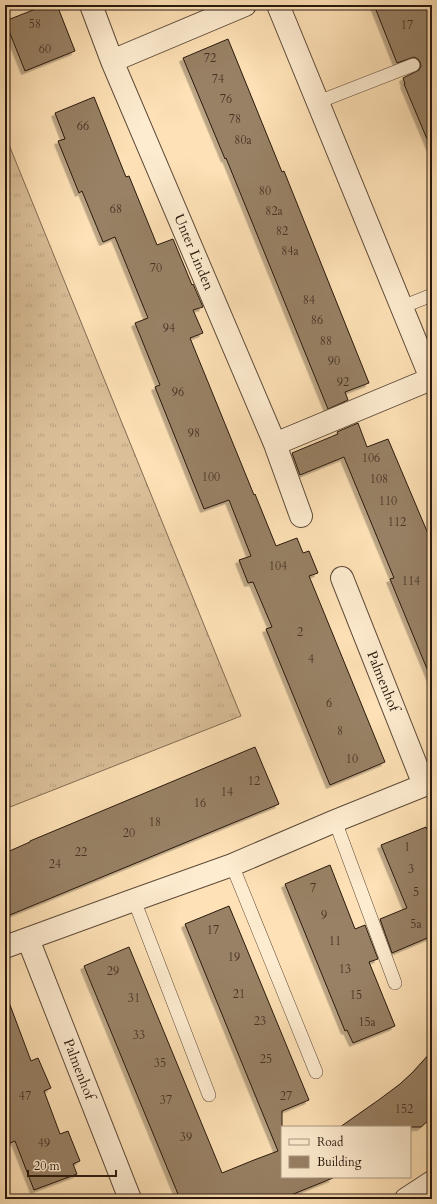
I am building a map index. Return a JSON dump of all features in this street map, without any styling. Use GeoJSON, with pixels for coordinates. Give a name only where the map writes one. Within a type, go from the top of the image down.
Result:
{"type":"FeatureCollection","features":[{"type":"Feature","properties":{"kind":"street","name":"Unter Linden"},"geometry":{"type":"LineString","coordinates":[[91,5],[112,61],[275,444],[301,516]]}},
{"type":"Feature","properties":{"kind":"street"},"geometry":{"type":"LineString","coordinates":[[112,61],[245,5]]}},
{"type":"Feature","properties":{"kind":"street"},"geometry":{"type":"LineString","coordinates":[[275,444],[432,380],[278,5]]}},
{"type":"Feature","properties":{"kind":"street","name":"Palmenhof"},"geometry":{"type":"LineString","coordinates":[[5,947],[232,865],[428,783],[342,578]]}},
{"type":"Feature","properties":{"kind":"street","name":"Palmenhof"},"geometry":{"type":"LineString","coordinates":[[28,939],[130,1199]]}},
{"type":"Feature","properties":{"kind":"street"},"geometry":{"type":"LineString","coordinates":[[406,1199],[432,1182]]}},
{"type":"Feature","properties":{"kind":"lane"},"geometry":{"type":"LineString","coordinates":[[318,102],[413,65]]}},
{"type":"Feature","properties":{"kind":"lane"},"geometry":{"type":"LineString","coordinates":[[402,307],[432,295]]}},
{"type":"Feature","properties":{"kind":"lane"},"geometry":{"type":"LineString","coordinates":[[335,821],[395,983]]}},
{"type":"Feature","properties":{"kind":"lane"},"geometry":{"type":"LineString","coordinates":[[232,865],[316,1072]]}},
{"type":"Feature","properties":{"kind":"lane"},"geometry":{"type":"LineString","coordinates":[[134,900],[209,1095]]}},
{"type":"Feature","properties":{"kind":"green space"},"geometry":{"type":"Polygon","coordinates":[[[5,135],[241,716],[5,809],[5,135]]]}},
{"type":"Feature","properties":{"kind":"building"},"geometry":{"type":"Polygon","coordinates":[[[46,5],[57,5],[75,51],[25,71],[5,21],[46,5]]]}},
{"type":"Feature","properties":{"kind":"building"},"geometry":{"type":"Polygon","coordinates":[[[374,5],[432,5],[432,151],[404,84],[403,78],[419,70],[421,66],[420,62],[414,57],[397,63],[374,5]]]}},
{"type":"Feature","properties":{"kind":"building"},"geometry":{"type":"Polygon","coordinates":[[[228,39],[282,172],[284,171],[369,383],[345,392],[348,400],[328,409],[226,158],[225,159],[183,58],[228,39]]]}},
{"type":"Feature","properties":{"kind":"building"},"geometry":{"type":"Polygon","coordinates":[[[94,97],[126,177],[129,176],[157,245],[173,239],[192,285],[193,284],[203,307],[193,310],[203,333],[190,338],[276,546],[297,538],[303,553],[309,551],[318,573],[309,576],[385,762],[330,785],[266,629],[272,627],[253,582],[248,583],[239,560],[251,556],[229,500],[204,509],[155,387],[160,385],[135,323],[148,318],[115,237],[103,242],[82,191],[79,193],[58,141],[65,139],[55,113],[94,97]]]}},
{"type":"Feature","properties":{"kind":"building"},"geometry":{"type":"Polygon","coordinates":[[[358,423],[367,447],[388,439],[432,543],[432,681],[390,579],[394,578],[344,457],[300,475],[292,453],[338,434],[337,432],[358,423]]]}},
{"type":"Feature","properties":{"kind":"building"},"geometry":{"type":"Polygon","coordinates":[[[255,747],[279,804],[5,917],[5,853],[30,841],[255,747]]]}},
{"type":"Feature","properties":{"kind":"building"},"geometry":{"type":"Polygon","coordinates":[[[426,827],[432,841],[432,936],[392,953],[380,919],[407,908],[381,845],[426,827]]]}},
{"type":"Feature","properties":{"kind":"building"},"geometry":{"type":"Polygon","coordinates":[[[330,865],[355,929],[365,925],[378,959],[369,962],[395,1026],[353,1043],[347,1030],[345,1031],[285,884],[330,865]]]}},
{"type":"Feature","properties":{"kind":"building"},"geometry":{"type":"Polygon","coordinates":[[[229,906],[309,1100],[282,1111],[281,1178],[333,1178],[281,1199],[180,1199],[84,966],[129,947],[222,1173],[278,1151],[185,924],[229,906]]]}},
{"type":"Feature","properties":{"kind":"building"},"geometry":{"type":"Polygon","coordinates":[[[5,997],[7,997],[31,1061],[38,1058],[51,1088],[44,1091],[60,1134],[68,1131],[80,1161],[73,1164],[77,1174],[34,1190],[15,1141],[5,1145],[5,997]]]}},
{"type":"Feature","properties":{"kind":"building"},"geometry":{"type":"Polygon","coordinates":[[[432,1051],[432,1117],[421,1127],[341,1126],[400,1084],[432,1051]]]}}]}
